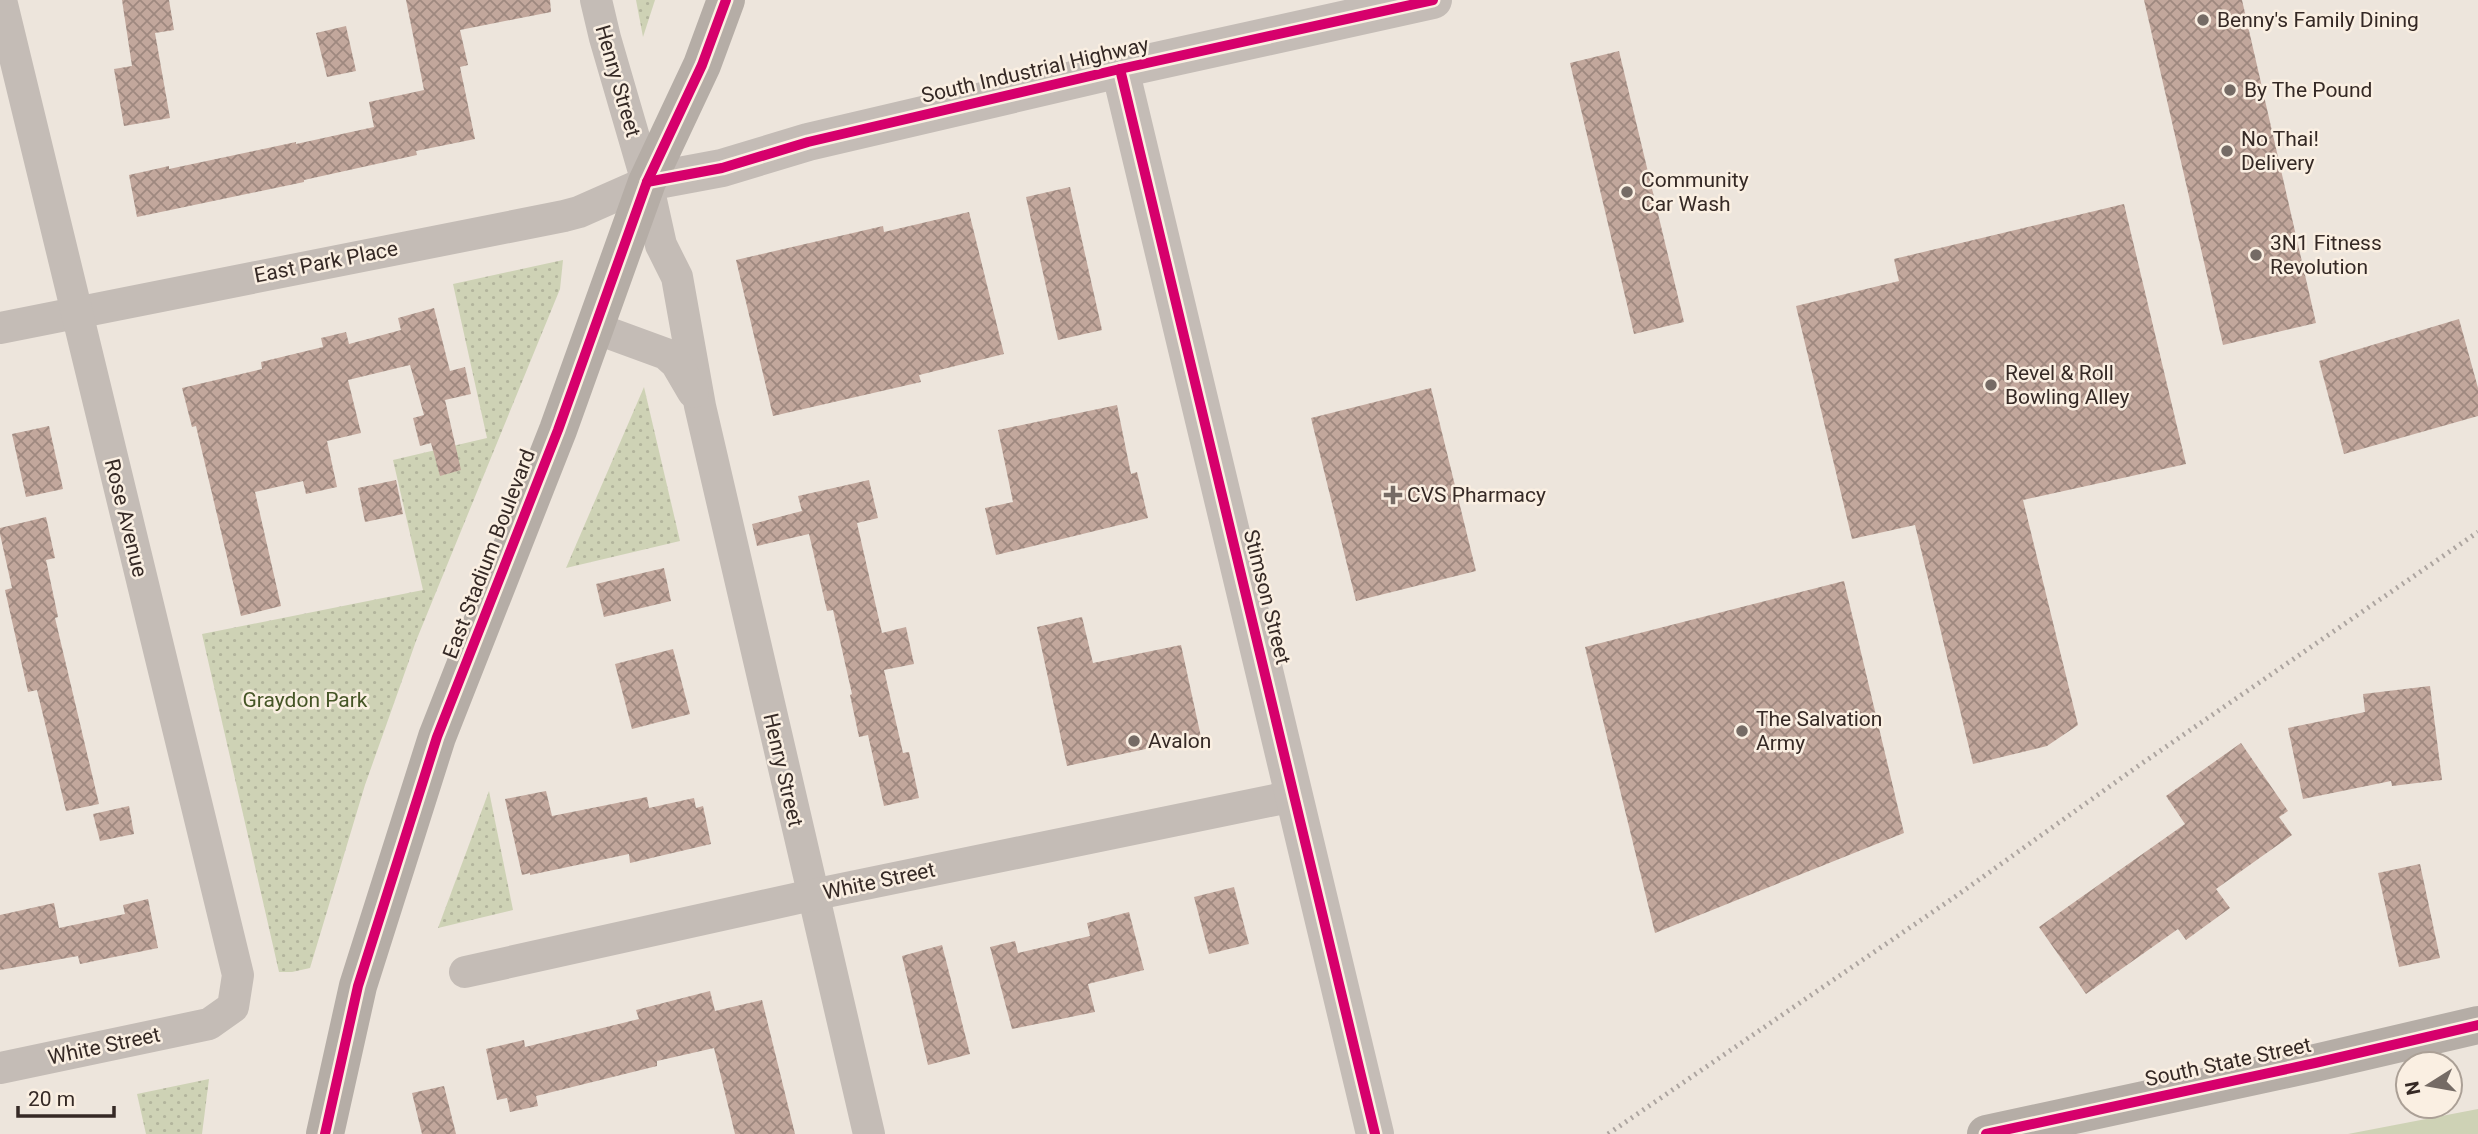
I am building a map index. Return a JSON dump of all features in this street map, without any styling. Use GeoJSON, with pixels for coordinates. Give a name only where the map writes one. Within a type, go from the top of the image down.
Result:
{"type":"FeatureCollection","features":[{"type":"Feature","properties":{"kind":"main road","name":"East Stadium Boulevard"},"geometry":{"type":"LineString","coordinates":[[325,1134],[358,986],[438,737],[558,429],[647,182],[702,65],[726,0]]}},
{"type":"Feature","properties":{"kind":"main road","name":"South State Street"},"geometry":{"type":"LineString","coordinates":[[1986,1134],[2341,1058],[2478,1025]]}},
{"type":"Feature","properties":{"kind":"street","name":"Rose Avenue"},"geometry":{"type":"LineString","coordinates":[[1,0],[238,975],[233,1007],[209,1024]]}},
{"type":"Feature","properties":{"kind":"street","name":"Henry Street"},"geometry":{"type":"LineString","coordinates":[[596,0],[604,38],[647,182],[661,244],[677,277],[700,406],[869,1134]]}},
{"type":"Feature","properties":{"kind":"street","name":"South Industrial Highway"},"geometry":{"type":"LineString","coordinates":[[647,182],[722,168],[808,142],[1120,69],[1433,0]]}},
{"type":"Feature","properties":{"kind":"street","name":"Stimson Street"},"geometry":{"type":"LineString","coordinates":[[1120,69],[1376,1134]]}},
{"type":"Feature","properties":{"kind":"street","name":"East Park Place"},"geometry":{"type":"LineString","coordinates":[[0,328],[564,216],[647,182]]}},
{"type":"Feature","properties":{"kind":"street","name":"Henry Street"},"geometry":{"type":"LineString","coordinates":[[595,328],[666,354],[677,363],[700,406]]}},
{"type":"Feature","properties":{"kind":"street","name":"White Street"},"geometry":{"type":"LineString","coordinates":[[465,972],[812,895],[1294,796]]}},
{"type":"Feature","properties":{"kind":"street","name":"White Street"},"geometry":{"type":"LineString","coordinates":[[0,1068],[209,1024]]}},
{"type":"Feature","properties":{"kind":"green space"},"geometry":{"type":"Polygon","coordinates":[[[636,0],[655,0],[643,37],[636,0]]]}},
{"type":"Feature","properties":{"kind":"green space","name":"Graydon Park"},"geometry":{"type":"Polygon","coordinates":[[[563,260],[560,289],[416,641],[365,785],[310,968],[279,972],[202,634],[423,590],[393,460],[487,438],[453,284],[563,260]]]}},
{"type":"Feature","properties":{"kind":"green space"},"geometry":{"type":"Polygon","coordinates":[[[644,387],[680,541],[566,568],[644,387]]]}},
{"type":"Feature","properties":{"kind":"green space"},"geometry":{"type":"Polygon","coordinates":[[[489,791],[513,910],[438,928],[489,791]]]}},
{"type":"Feature","properties":{"kind":"green space"},"geometry":{"type":"Polygon","coordinates":[[[209,1079],[202,1134],[146,1134],[137,1094],[209,1079]]]}},
{"type":"Feature","properties":{"kind":"green space"},"geometry":{"type":"Polygon","coordinates":[[[2478,1109],[2478,1134],[2348,1134],[2421,1120],[2464,1120],[2464,1112],[2478,1109]]]}},
{"type":"Feature","properties":{"kind":"building"},"geometry":{"type":"Polygon","coordinates":[[[122,0],[169,0],[174,30],[155,33],[170,118],[124,126],[114,69],[132,66],[122,0]]]}},
{"type":"Feature","properties":{"kind":"building"},"geometry":{"type":"Polygon","coordinates":[[[406,0],[550,0],[551,12],[460,30],[468,65],[460,67],[475,139],[416,151],[417,155],[304,182],[137,217],[129,175],[374,127],[369,102],[424,90],[406,0]]]}},
{"type":"Feature","properties":{"kind":"building"},"geometry":{"type":"Polygon","coordinates":[[[2144,0],[2242,0],[2316,323],[2223,345],[2144,0]]]}},
{"type":"Feature","properties":{"kind":"building"},"geometry":{"type":"Polygon","coordinates":[[[346,26],[356,71],[327,77],[316,33],[346,26]]]}},
{"type":"Feature","properties":{"kind":"building","name":"Community Car Wash"},"geometry":{"type":"Polygon","coordinates":[[[1619,51],[1684,322],[1634,334],[1570,63],[1619,51]]]}},
{"type":"Feature","properties":{"kind":"building"},"geometry":{"type":"Polygon","coordinates":[[[1070,187],[1102,330],[1058,340],[1026,197],[1070,187]]]}},
{"type":"Feature","properties":{"kind":"building","name":"Revel & Roll Bowling Alley"},"geometry":{"type":"Polygon","coordinates":[[[2124,204],[2186,464],[2023,500],[2078,725],[2047,746],[1973,764],[1915,525],[1852,539],[1796,306],[1899,281],[1894,259],[2124,204]]]}},
{"type":"Feature","properties":{"kind":"building"},"geometry":{"type":"Polygon","coordinates":[[[969,212],[1004,354],[919,375],[921,382],[773,416],[736,260],[883,226],[884,232],[969,212]]]}},
{"type":"Feature","properties":{"kind":"building"},"geometry":{"type":"Polygon","coordinates":[[[434,308],[450,371],[465,367],[471,394],[445,400],[461,470],[440,476],[431,443],[420,446],[413,418],[424,415],[410,365],[348,380],[361,433],[327,441],[337,487],[306,494],[303,481],[255,492],[281,606],[241,616],[196,426],[192,427],[182,388],[262,369],[261,362],[323,347],[321,338],[346,332],[349,344],[401,330],[398,318],[434,308]]]}},
{"type":"Feature","properties":{"kind":"building"},"geometry":{"type":"Polygon","coordinates":[[[2459,319],[2478,388],[2478,416],[2344,454],[2319,361],[2459,319]]]}},
{"type":"Feature","properties":{"kind":"building","name":"CVS Pharmacy"},"geometry":{"type":"Polygon","coordinates":[[[1431,388],[1476,571],[1356,601],[1311,418],[1431,388]]]}},
{"type":"Feature","properties":{"kind":"building"},"geometry":{"type":"Polygon","coordinates":[[[1117,405],[1131,474],[1137,472],[1148,518],[996,555],[985,508],[1013,502],[998,430],[1117,405]]]}},
{"type":"Feature","properties":{"kind":"building"},"geometry":{"type":"Polygon","coordinates":[[[49,426],[63,489],[26,497],[12,434],[49,426]]]}},
{"type":"Feature","properties":{"kind":"building"},"geometry":{"type":"Polygon","coordinates":[[[396,480],[403,514],[365,522],[358,488],[396,480]]]}},
{"type":"Feature","properties":{"kind":"building"},"geometry":{"type":"Polygon","coordinates":[[[869,480],[878,518],[857,523],[882,633],[906,627],[914,664],[884,670],[903,753],[909,752],[919,798],[884,806],[868,735],[859,737],[833,610],[827,611],[809,534],[757,546],[752,524],[802,511],[798,496],[869,480]]]}},
{"type":"Feature","properties":{"kind":"building"},"geometry":{"type":"Polygon","coordinates":[[[46,517],[55,558],[46,560],[58,617],[55,618],[99,804],[66,811],[37,690],[28,692],[5,590],[12,588],[0,534],[0,528],[46,517]]]}},
{"type":"Feature","properties":{"kind":"building"},"geometry":{"type":"Polygon","coordinates":[[[664,568],[671,601],[604,617],[596,584],[664,568]]]}},
{"type":"Feature","properties":{"kind":"building","name":"The Salvation Army"},"geometry":{"type":"Polygon","coordinates":[[[1844,581],[1904,833],[1655,933],[1585,647],[1844,581]]]}},
{"type":"Feature","properties":{"kind":"building"},"geometry":{"type":"Polygon","coordinates":[[[1082,617],[1093,663],[1181,645],[1201,737],[1067,766],[1037,627],[1082,617]]]}},
{"type":"Feature","properties":{"kind":"building"},"geometry":{"type":"Polygon","coordinates":[[[673,649],[690,714],[632,729],[615,664],[673,649]]]}},
{"type":"Feature","properties":{"kind":"building"},"geometry":{"type":"Polygon","coordinates":[[[2430,686],[2442,780],[2392,786],[2391,781],[2303,799],[2288,728],[2365,712],[2363,694],[2430,686]]]}},
{"type":"Feature","properties":{"kind":"building"},"geometry":{"type":"Polygon","coordinates":[[[2241,743],[2288,811],[2279,817],[2292,835],[2216,889],[2230,908],[2186,940],[2178,929],[2086,994],[2039,927],[2185,824],[2166,796],[2241,743]]]}},
{"type":"Feature","properties":{"kind":"building"},"geometry":{"type":"Polygon","coordinates":[[[546,791],[552,816],[647,797],[649,808],[694,798],[696,808],[703,806],[711,844],[630,863],[629,854],[522,875],[505,799],[546,791]]]}},
{"type":"Feature","properties":{"kind":"building"},"geometry":{"type":"Polygon","coordinates":[[[129,806],[134,834],[100,841],[93,814],[129,806]]]}},
{"type":"Feature","properties":{"kind":"building"},"geometry":{"type":"Polygon","coordinates":[[[2420,864],[2440,958],[2399,967],[2378,873],[2420,864]]]}},
{"type":"Feature","properties":{"kind":"building"},"geometry":{"type":"Polygon","coordinates":[[[1234,887],[1249,944],[1209,954],[1194,897],[1234,887]]]}},
{"type":"Feature","properties":{"kind":"building"},"geometry":{"type":"Polygon","coordinates":[[[148,899],[158,948],[80,964],[78,956],[0,970],[0,915],[54,903],[59,928],[125,914],[123,905],[148,899]]]}},
{"type":"Feature","properties":{"kind":"building"},"geometry":{"type":"Polygon","coordinates":[[[1129,912],[1144,970],[1088,984],[1095,1012],[1012,1029],[990,947],[1015,941],[1018,953],[1090,936],[1087,923],[1129,912]]]}},
{"type":"Feature","properties":{"kind":"building"},"geometry":{"type":"Polygon","coordinates":[[[942,945],[970,1054],[928,1065],[902,956],[942,945]]]}},
{"type":"Feature","properties":{"kind":"building"},"geometry":{"type":"Polygon","coordinates":[[[710,991],[715,1011],[762,1000],[795,1134],[735,1134],[714,1048],[657,1061],[657,1066],[536,1096],[538,1106],[510,1112],[507,1098],[497,1100],[486,1049],[524,1040],[525,1047],[639,1019],[636,1010],[710,991]]]}},
{"type":"Feature","properties":{"kind":"building"},"geometry":{"type":"Polygon","coordinates":[[[444,1086],[456,1134],[422,1134],[412,1093],[444,1086]]]}},
{"type":"Feature","properties":{"kind":"railway"},"geometry":{"type":"LineString","coordinates":[[1608,1134],[1959,894],[2141,764],[2478,532]]}},
{"type":"Feature","properties":{"kind":"cycle path"},"geometry":{"type":"LineString","coordinates":[[325,1134],[358,986],[437,737],[558,430],[647,182],[702,65],[726,0]]}},
{"type":"Feature","properties":{"kind":"cycle path"},"geometry":{"type":"LineString","coordinates":[[647,182],[722,168],[808,142],[1120,69],[1433,0]]}},
{"type":"Feature","properties":{"kind":"cycle path"},"geometry":{"type":"LineString","coordinates":[[1120,69],[1375,1134]]}},
{"type":"Feature","properties":{"kind":"cycle path"},"geometry":{"type":"LineString","coordinates":[[1986,1134],[2478,1025]]}},
{"type":"Feature","properties":{"kind":"place","name":"Benny's Family Dining"},"geometry":{"type":"Point","coordinates":[2203,20]}},
{"type":"Feature","properties":{"kind":"place","name":"By The Pound"},"geometry":{"type":"Point","coordinates":[2230,90]}},
{"type":"Feature","properties":{"kind":"place","name":"No Thai! Delivery"},"geometry":{"type":"Point","coordinates":[2227,151]}},
{"type":"Feature","properties":{"kind":"place","name":"Community Car Wash"},"geometry":{"type":"Point","coordinates":[1627,192]}},
{"type":"Feature","properties":{"kind":"place","name":"3N1 Fitness Revolution"},"geometry":{"type":"Point","coordinates":[2256,255]}},
{"type":"Feature","properties":{"kind":"place","name":"Revel & Roll Bowling Alley"},"geometry":{"type":"Point","coordinates":[1991,385]}},
{"type":"Feature","properties":{"kind":"place","name":"CVS Pharmacy"},"geometry":{"type":"Point","coordinates":[1393,495]}},
{"type":"Feature","properties":{"kind":"place","name":"The Salvation Army"},"geometry":{"type":"Point","coordinates":[1742,731]}},
{"type":"Feature","properties":{"kind":"place","name":"Avalon"},"geometry":{"type":"Point","coordinates":[1134,741]}}]}
